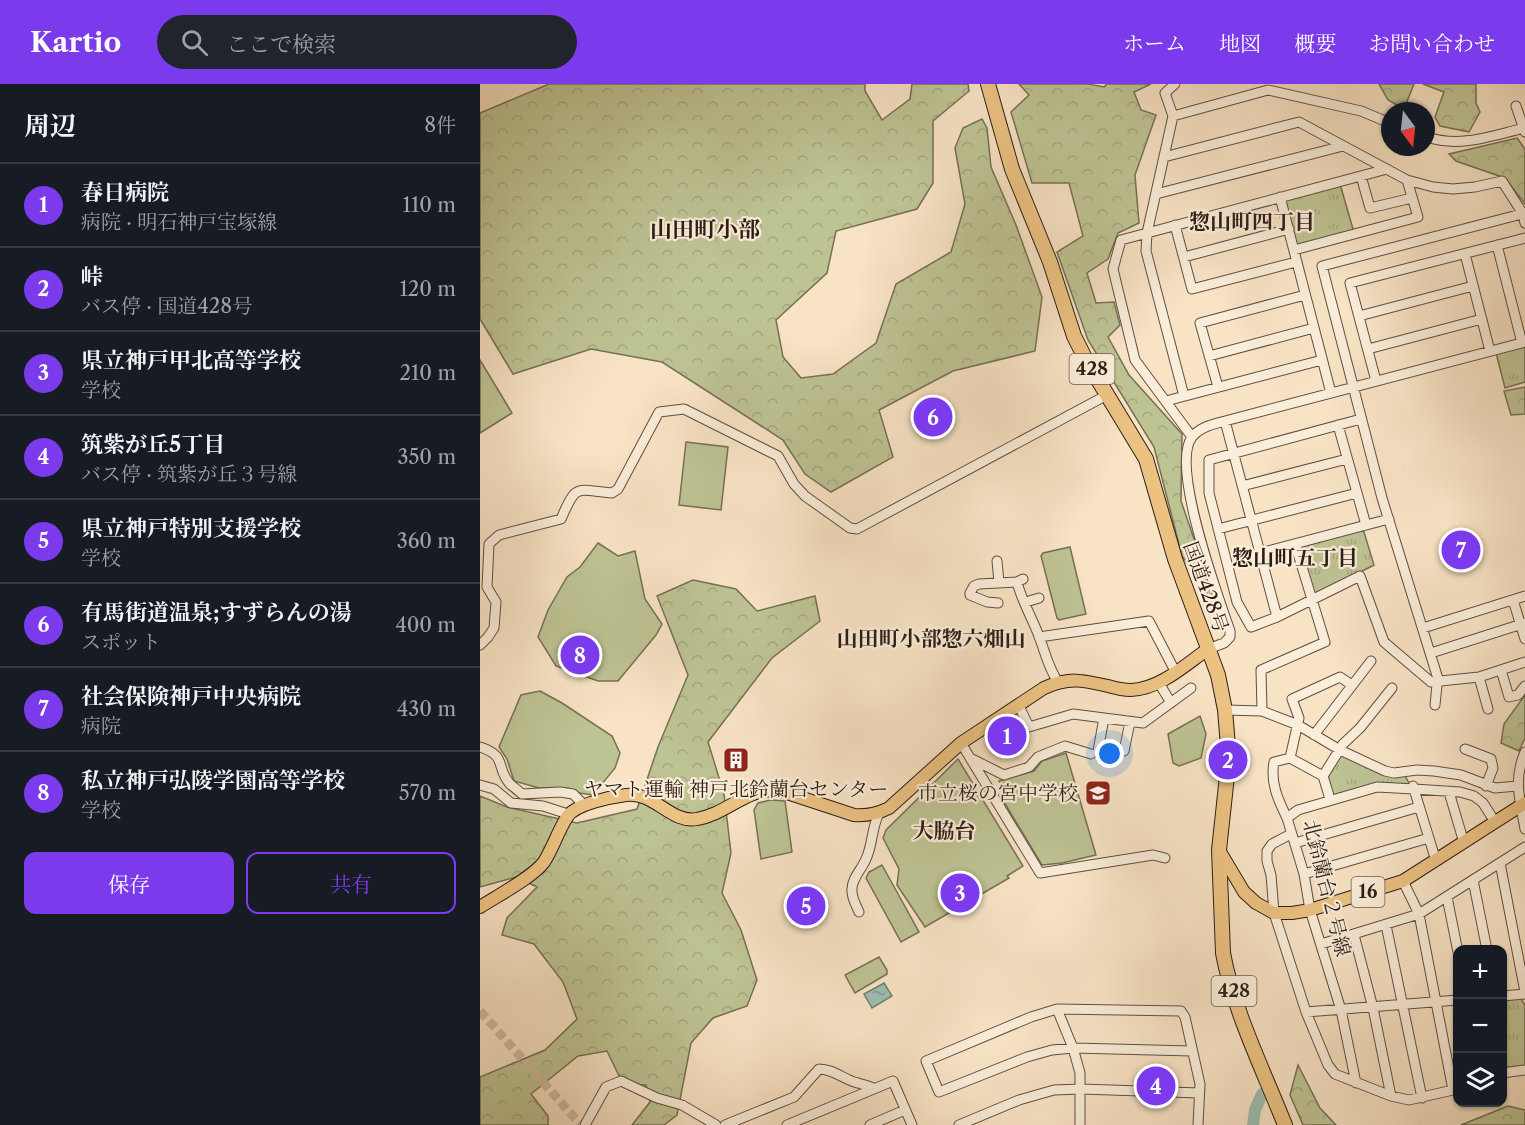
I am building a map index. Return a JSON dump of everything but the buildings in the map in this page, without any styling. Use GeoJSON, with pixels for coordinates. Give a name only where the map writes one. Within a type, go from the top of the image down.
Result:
{"type":"FeatureCollection","features":[{"type":"Feature","properties":{"kind":"highway","name":"国道428号"},"geometry":{"type":"LineString","coordinates":[[988,84],[1011,169],[1050,262],[1074,336],[1146,459],[1174,559],[1218,675],[1225,710],[1228,760],[1219,850],[1220,916],[1225,966],[1285,1125]]}},
{"type":"Feature","properties":{"kind":"main road"},"geometry":{"type":"LineString","coordinates":[[480,907],[532,873],[543,862],[568,814],[584,805],[637,794],[684,819],[696,820],[765,789],[778,790],[854,815],[866,816],[879,813],[889,808],[961,743],[1018,704],[1058,682],[1073,680],[1128,690],[1143,688],[1159,683],[1208,649]]}},
{"type":"Feature","properties":{"kind":"main road","name":"16"},"geometry":{"type":"LineString","coordinates":[[1274,913],[1310,910],[1403,881],[1523,804]]}},
{"type":"Feature","properties":{"kind":"main road"},"geometry":{"type":"LineString","coordinates":[[1219,850],[1244,892],[1256,903],[1274,913]]}},
{"type":"Feature","properties":{"kind":"street"},"geometry":{"type":"LineString","coordinates":[[1175,84],[1165,93],[1173,116],[1147,233],[1146,251],[1184,396]]}},
{"type":"Feature","properties":{"kind":"street"},"geometry":{"type":"LineString","coordinates":[[1173,116],[1278,88],[1361,111],[1381,119]]}},
{"type":"Feature","properties":{"kind":"street"},"geometry":{"type":"LineString","coordinates":[[1435,140],[1465,143],[1524,129],[1516,106]]}},
{"type":"Feature","properties":{"kind":"street"},"geometry":{"type":"LineString","coordinates":[[1164,157],[1299,122],[1407,180],[1433,187],[1453,189],[1502,181],[1524,217],[1322,266],[1389,519],[1439,682],[1434,705]]}},
{"type":"Feature","properties":{"kind":"street"},"geometry":{"type":"LineString","coordinates":[[1156,194],[1343,146]]}},
{"type":"Feature","properties":{"kind":"street"},"geometry":{"type":"LineString","coordinates":[[1192,437],[1136,360],[1113,268],[1121,240],[1387,169]]}},
{"type":"Feature","properties":{"kind":"street"},"geometry":{"type":"LineString","coordinates":[[1360,176],[1370,208],[1412,198]]}},
{"type":"Feature","properties":{"kind":"street"},"geometry":{"type":"LineString","coordinates":[[1294,250],[1418,218],[1407,180]]}},
{"type":"Feature","properties":{"kind":"street"},"geometry":{"type":"LineString","coordinates":[[1280,197],[1331,393]]}},
{"type":"Feature","properties":{"kind":"street"},"geometry":{"type":"LineString","coordinates":[[1175,225],[1192,289],[1296,262]]}},
{"type":"Feature","properties":{"kind":"street"},"geometry":{"type":"LineString","coordinates":[[1184,257],[1288,229]]}},
{"type":"Feature","properties":{"kind":"street"},"geometry":{"type":"LineString","coordinates":[[1376,381],[1350,283],[1525,238]]}},
{"type":"Feature","properties":{"kind":"street"},"geometry":{"type":"LineString","coordinates":[[1208,649],[1224,643],[1230,637],[1230,631],[1211,577],[1189,495],[1187,454],[1188,444],[1192,437],[1203,428],[1225,421],[1523,342],[1497,245]]}},
{"type":"Feature","properties":{"kind":"street"},"geometry":{"type":"LineString","coordinates":[[1465,254],[1490,351]]}},
{"type":"Feature","properties":{"kind":"street"},"geometry":{"type":"LineString","coordinates":[[1359,316],[1473,286]]}},
{"type":"Feature","properties":{"kind":"street"},"geometry":{"type":"LineString","coordinates":[[1218,387],[1200,322],[1305,295]]}},
{"type":"Feature","properties":{"kind":"street"},"geometry":{"type":"LineString","coordinates":[[1368,349],[1482,319]]}},
{"type":"Feature","properties":{"kind":"street"},"geometry":{"type":"LineString","coordinates":[[1209,356],[1314,328]]}},
{"type":"Feature","properties":{"kind":"street"},"geometry":{"type":"LineString","coordinates":[[1166,400],[1322,360]]}},
{"type":"Feature","properties":{"kind":"street"},"geometry":{"type":"LineString","coordinates":[[480,645],[494,628],[496,602],[487,587],[489,544],[493,538],[561,519],[572,495],[578,490],[612,493],[618,489],[659,412],[684,409],[778,456],[794,484],[805,496],[849,528],[857,529],[1107,394]]}},
{"type":"Feature","properties":{"kind":"street"},"geometry":{"type":"LineString","coordinates":[[1361,419],[1209,460],[1209,493],[1218,529],[1237,602],[1251,627],[1277,617],[1360,576],[1384,642],[1431,682],[1479,677],[1525,662]]}},
{"type":"Feature","properties":{"kind":"street"},"geometry":{"type":"LineString","coordinates":[[1225,421],[1277,617]]}},
{"type":"Feature","properties":{"kind":"street"},"geometry":{"type":"LineString","coordinates":[[1338,426],[1366,525]]}},
{"type":"Feature","properties":{"kind":"street"},"geometry":{"type":"LineString","coordinates":[[1242,486],[1347,459]]}},
{"type":"Feature","properties":{"kind":"street"},"geometry":{"type":"LineString","coordinates":[[1218,529],[1357,493]]}},
{"type":"Feature","properties":{"kind":"street"},"geometry":{"type":"LineString","coordinates":[[1260,553],[1389,519]]}},
{"type":"Feature","properties":{"kind":"street"},"geometry":{"type":"LineString","coordinates":[[1262,711],[1261,670],[1326,646],[1295,544]]}},
{"type":"Feature","properties":{"kind":"street"},"geometry":{"type":"LineString","coordinates":[[997,561],[999,582]]}},
{"type":"Feature","properties":{"kind":"street"},"geometry":{"type":"LineString","coordinates":[[998,603],[987,602],[970,593],[974,586],[980,584],[1020,581],[1021,597],[1026,602],[1028,615],[1039,637],[1048,667],[1058,682]]}},
{"type":"Feature","properties":{"kind":"street"},"geometry":{"type":"LineString","coordinates":[[1424,628],[1525,596]]}},
{"type":"Feature","properties":{"kind":"street"},"geometry":{"type":"LineString","coordinates":[[1026,602],[1039,598]]}},
{"type":"Feature","properties":{"kind":"street"},"geometry":{"type":"LineString","coordinates":[[1513,600],[1523,624],[1525,639]]}},
{"type":"Feature","properties":{"kind":"street"},"geometry":{"type":"LineString","coordinates":[[1039,637],[1149,621],[1175,671]]}},
{"type":"Feature","properties":{"kind":"street"},"geometry":{"type":"LineString","coordinates":[[1431,653],[1523,624]]}},
{"type":"Feature","properties":{"kind":"street"},"geometry":{"type":"LineString","coordinates":[[1314,735],[1371,662]]}},
{"type":"Feature","properties":{"kind":"street"},"geometry":{"type":"LineString","coordinates":[[1501,670],[1509,697],[1518,695],[1525,686]]}},
{"type":"Feature","properties":{"kind":"street"},"geometry":{"type":"LineString","coordinates":[[1290,758],[1299,718],[1293,699],[1340,676],[1352,685]]}},
{"type":"Feature","properties":{"kind":"street"},"geometry":{"type":"LineString","coordinates":[[1479,677],[1488,709]]}},
{"type":"Feature","properties":{"kind":"street"},"geometry":{"type":"LineString","coordinates":[[1159,683],[1171,703]]}},
{"type":"Feature","properties":{"kind":"street"},"geometry":{"type":"LineString","coordinates":[[1018,704],[1029,727],[1073,714],[1143,723],[1191,688]]}},
{"type":"Feature","properties":{"kind":"street"},"geometry":{"type":"LineString","coordinates":[[1323,776],[1340,750],[1392,688]]}},
{"type":"Feature","properties":{"kind":"street"},"geometry":{"type":"LineString","coordinates":[[1225,710],[1262,711],[1298,725],[1340,750],[1385,771],[1411,780]]}},
{"type":"Feature","properties":{"kind":"street"},"geometry":{"type":"LineString","coordinates":[[1073,714],[1073,725]]}},
{"type":"Feature","properties":{"kind":"street"},"geometry":{"type":"LineString","coordinates":[[970,758],[1004,775],[1029,767],[1038,757],[1065,746],[1094,752],[1104,718]]}},
{"type":"Feature","properties":{"kind":"street"},"geometry":{"type":"LineString","coordinates":[[1124,751],[1130,722]]}},
{"type":"Feature","properties":{"kind":"street"},"geometry":{"type":"LineString","coordinates":[[1041,723],[1047,734]]}},
{"type":"Feature","properties":{"kind":"street"},"geometry":{"type":"LineString","coordinates":[[961,743],[1040,873],[1154,855],[1165,858]]}},
{"type":"Feature","properties":{"kind":"street"},"geometry":{"type":"LineString","coordinates":[[480,747],[493,751],[500,760],[509,783],[522,794],[573,794],[584,805]]}},
{"type":"Feature","properties":{"kind":"street"},"geometry":{"type":"LineString","coordinates":[[1466,749],[1491,759],[1493,768],[1486,786]]}},
{"type":"Feature","properties":{"kind":"street"},"geometry":{"type":"LineString","coordinates":[[1525,752],[1518,767],[1517,786],[1523,804],[1525,826]]}},
{"type":"Feature","properties":{"kind":"street"},"geometry":{"type":"LineString","coordinates":[[1287,818],[1279,802],[1271,775],[1274,762],[1290,758],[1323,776],[1330,799]]}},
{"type":"Feature","properties":{"kind":"street"},"geometry":{"type":"LineString","coordinates":[[1436,861],[1411,780],[1417,770],[1461,775],[1486,786],[1505,788],[1517,786]]}},
{"type":"Feature","properties":{"kind":"street","name":"北鈴蘭台２号線"},"geometry":{"type":"LineString","coordinates":[[1356,1083],[1341,1010],[1310,910],[1304,874],[1287,818],[1298,810],[1330,799],[1411,780],[1449,792],[1474,796],[1483,803],[1496,822]]}},
{"type":"Feature","properties":{"kind":"street"},"geometry":{"type":"LineString","coordinates":[[480,785],[494,789],[511,802],[543,806],[568,814]]}},
{"type":"Feature","properties":{"kind":"street"},"geometry":{"type":"LineString","coordinates":[[1449,792],[1464,843]]}},
{"type":"Feature","properties":{"kind":"street"},"geometry":{"type":"LineString","coordinates":[[1419,807],[1272,844],[1267,851],[1274,913],[1306,1012],[1328,1065],[1335,1074],[1391,1096],[1409,1100],[1453,1090]]}},
{"type":"Feature","properties":{"kind":"street"},"geometry":{"type":"LineString","coordinates":[[859,912],[853,898],[852,888],[855,878],[867,859],[873,825],[879,813]]}},
{"type":"Feature","properties":{"kind":"street"},"geometry":{"type":"LineString","coordinates":[[1304,874],[1429,838]]}},
{"type":"Feature","properties":{"kind":"street"},"geometry":{"type":"LineString","coordinates":[[1321,944],[1419,914],[1525,847]]}},
{"type":"Feature","properties":{"kind":"street"},"geometry":{"type":"LineString","coordinates":[[1500,863],[1525,993],[1507,995]]}},
{"type":"Feature","properties":{"kind":"street"},"geometry":{"type":"LineString","coordinates":[[1473,880],[1486,945]]}},
{"type":"Feature","properties":{"kind":"street"},"geometry":{"type":"LineString","coordinates":[[1403,881],[1419,914],[1453,1079]]}},
{"type":"Feature","properties":{"kind":"street"},"geometry":{"type":"LineString","coordinates":[[1447,897],[1457,945]]}},
{"type":"Feature","properties":{"kind":"street"},"geometry":{"type":"LineString","coordinates":[[1386,925],[1422,1098]]}},
{"type":"Feature","properties":{"kind":"street"},"geometry":{"type":"LineString","coordinates":[[1354,934],[1373,1008],[1391,1096]]}},
{"type":"Feature","properties":{"kind":"street"},"geometry":{"type":"LineString","coordinates":[[1306,1012],[1453,1000]]}},
{"type":"Feature","properties":{"kind":"street"},"geometry":{"type":"LineString","coordinates":[[1057,1009],[1073,1048],[1080,1073],[1080,1125]]}},
{"type":"Feature","properties":{"kind":"street"},"geometry":{"type":"LineString","coordinates":[[1192,1051],[1073,1048],[1052,1050],[1027,1057],[939,1092],[926,1062],[1031,1017],[1057,1009],[1181,1011],[1185,1017],[1200,1084],[1198,1125]]}},
{"type":"Feature","properties":{"kind":"street"},"geometry":{"type":"LineString","coordinates":[[725,1125],[794,1097],[819,1069],[828,1069],[873,1088]]}},
{"type":"Feature","properties":{"kind":"street"},"geometry":{"type":"LineString","coordinates":[[1507,1072],[1525,1070]]}},
{"type":"Feature","properties":{"kind":"street"},"geometry":{"type":"LineString","coordinates":[[585,1125],[606,1087],[621,1081],[657,1098],[682,1105],[716,1125]]}},
{"type":"Feature","properties":{"kind":"street"},"geometry":{"type":"LineString","coordinates":[[787,1125],[893,1081],[912,1125]]}},
{"type":"Feature","properties":{"kind":"street"},"geometry":{"type":"LineString","coordinates":[[959,1125],[1034,1095],[1054,1090],[1199,1093]]}},
{"type":"Feature","properties":{"kind":"street"},"geometry":{"type":"LineString","coordinates":[[870,1125],[906,1110]]}},
{"type":"Feature","properties":{"kind":"green space"},"geometry":{"type":"Polygon","coordinates":[[[549,84],[865,84],[865,91],[882,120],[910,99],[912,84],[968,84],[969,91],[933,121],[933,183],[917,209],[836,231],[827,273],[776,320],[783,357],[801,378],[833,374],[876,343],[896,284],[951,252],[965,204],[955,148],[963,128],[982,119],[987,128],[991,167],[1016,225],[1042,297],[1035,351],[953,371],[879,410],[893,457],[831,492],[805,474],[783,440],[662,362],[591,349],[513,374],[480,319],[480,113],[549,84]]]}},
{"type":"Feature","properties":{"kind":"green space"},"geometry":{"type":"Polygon","coordinates":[[[1019,84],[1088,84],[1104,87],[1107,84],[1151,84],[1134,92],[1141,110],[1156,115],[1135,175],[1139,223],[1118,233],[1108,259],[1087,273],[1096,303],[1114,302],[1120,325],[1108,337],[1129,375],[1182,434],[1181,501],[1224,626],[1222,631],[1205,589],[1182,556],[1154,447],[1088,340],[1057,252],[1083,236],[1069,183],[1032,183],[1011,112],[1029,95],[1019,84]]]}},
{"type":"Feature","properties":{"kind":"green space"},"geometry":{"type":"Polygon","coordinates":[[[1379,84],[1414,84],[1407,102],[1388,100],[1379,84]]]}},
{"type":"Feature","properties":{"kind":"green space"},"geometry":{"type":"Polygon","coordinates":[[[1423,84],[1476,84],[1476,103],[1480,112],[1469,132],[1440,126],[1435,117],[1444,92],[1423,84]]]}},
{"type":"Feature","properties":{"kind":"green space"},"geometry":{"type":"Polygon","coordinates":[[[1517,138],[1525,149],[1525,204],[1505,178],[1456,161],[1449,154],[1517,138]]]}},
{"type":"Feature","properties":{"kind":"green space"},"geometry":{"type":"Polygon","coordinates":[[[1340,184],[1353,229],[1351,233],[1298,246],[1295,243],[1284,203],[1287,198],[1340,184]]]}},
{"type":"Feature","properties":{"kind":"green space"},"geometry":{"type":"Polygon","coordinates":[[[1525,345],[1525,382],[1505,388],[1496,353],[1525,345]]]}},
{"type":"Feature","properties":{"kind":"green space"},"geometry":{"type":"Polygon","coordinates":[[[480,360],[512,413],[480,433],[480,360]]]}},
{"type":"Feature","properties":{"kind":"green space"},"geometry":{"type":"Polygon","coordinates":[[[1525,387],[1525,414],[1511,415],[1504,391],[1525,387]]]}},
{"type":"Feature","properties":{"kind":"green space"},"geometry":{"type":"Polygon","coordinates":[[[686,442],[728,447],[721,510],[679,505],[686,442]]]}},
{"type":"Feature","properties":{"kind":"green space"},"geometry":{"type":"Polygon","coordinates":[[[1360,530],[1364,532],[1374,565],[1316,595],[1311,593],[1301,545],[1360,530]]]}},
{"type":"Feature","properties":{"kind":"green space"},"geometry":{"type":"Polygon","coordinates":[[[598,543],[618,556],[635,551],[645,599],[662,624],[656,635],[618,681],[598,681],[556,666],[538,637],[548,610],[567,577],[580,567],[598,543]]]}},
{"type":"Feature","properties":{"kind":"green space"},"geometry":{"type":"Polygon","coordinates":[[[1070,547],[1086,614],[1059,620],[1041,556],[1043,553],[1070,547]]]}},
{"type":"Feature","properties":{"kind":"green space"},"geometry":{"type":"Polygon","coordinates":[[[693,580],[736,589],[757,611],[815,596],[820,621],[772,658],[708,742],[724,794],[731,853],[722,893],[741,930],[757,980],[747,1006],[713,1018],[691,1043],[677,1115],[664,1125],[632,1125],[650,1102],[646,1085],[623,1084],[607,1051],[578,1056],[531,1094],[548,1116],[548,1125],[480,1125],[480,1077],[545,1050],[577,1019],[563,982],[534,944],[502,935],[507,918],[537,887],[516,877],[480,887],[480,796],[507,807],[577,823],[637,809],[658,747],[688,675],[657,596],[693,580]]]}},
{"type":"Feature","properties":{"kind":"green space"},"geometry":{"type":"Polygon","coordinates":[[[540,691],[612,736],[620,753],[615,768],[593,795],[579,793],[568,788],[539,788],[514,781],[507,759],[499,747],[521,695],[540,691]]]}},
{"type":"Feature","properties":{"kind":"green space"},"geometry":{"type":"Polygon","coordinates":[[[1525,695],[1525,738],[1519,751],[1501,743],[1504,724],[1525,695]]]}},
{"type":"Feature","properties":{"kind":"green space"},"geometry":{"type":"Polygon","coordinates":[[[1200,716],[1206,734],[1201,758],[1179,766],[1173,763],[1168,734],[1200,716]]]}},
{"type":"Feature","properties":{"kind":"green space"},"geometry":{"type":"Polygon","coordinates":[[[1066,753],[1096,855],[1042,865],[1001,797],[1005,793],[999,781],[1034,771],[1042,761],[1066,753]]]}},
{"type":"Feature","properties":{"kind":"green space"},"geometry":{"type":"Polygon","coordinates":[[[1343,754],[1404,774],[1409,783],[1408,786],[1377,784],[1334,795],[1328,776],[1343,754]]]}},
{"type":"Feature","properties":{"kind":"green space"},"geometry":{"type":"Polygon","coordinates":[[[958,759],[1023,866],[1007,876],[1009,878],[925,927],[897,885],[899,869],[883,838],[886,830],[958,759]]]}},
{"type":"Feature","properties":{"kind":"green space"},"geometry":{"type":"Polygon","coordinates":[[[771,800],[785,801],[792,852],[761,859],[754,810],[758,803],[771,800]]]}},
{"type":"Feature","properties":{"kind":"green space"},"geometry":{"type":"Polygon","coordinates":[[[882,865],[919,932],[901,942],[866,878],[869,872],[882,865]]]}},
{"type":"Feature","properties":{"kind":"green space"},"geometry":{"type":"Polygon","coordinates":[[[879,957],[887,974],[855,993],[845,975],[879,957]]]}},
{"type":"Feature","properties":{"kind":"green space"},"geometry":{"type":"Polygon","coordinates":[[[1521,999],[1525,1005],[1525,1067],[1507,1069],[1507,1000],[1521,999]]]}},
{"type":"Feature","properties":{"kind":"green space"},"geometry":{"type":"Polygon","coordinates":[[[1298,1065],[1320,1108],[1336,1125],[1303,1125],[1290,1095],[1298,1065]]]}},
{"type":"Feature","properties":{"kind":"green space"},"geometry":{"type":"Polygon","coordinates":[[[1507,1107],[1525,1110],[1525,1125],[1461,1125],[1507,1107]]]}},
{"type":"Feature","properties":{"kind":"water"},"geometry":{"type":"Polygon","coordinates":[[[884,983],[892,996],[872,1008],[864,994],[884,983]]]}},
{"type":"Feature","properties":{"kind":"waterway"},"geometry":{"type":"LineString","coordinates":[[1253,1125],[1255,1110],[1262,1094]]}},
{"type":"Feature","properties":{"kind":"tunnel"},"geometry":{"type":"LineString","coordinates":[[480,1011],[581,1125]]}},
{"type":"Feature","properties":{"kind":"place","name":"有馬街道温泉;すずらんの湯"},"geometry":{"type":"Point","coordinates":[933,417]}},
{"type":"Feature","properties":{"kind":"place","name":"社会保険神戸中央病院"},"geometry":{"type":"Point","coordinates":[1461,550]}},
{"type":"Feature","properties":{"kind":"place","name":"私立神戸弘陵学園高等学校"},"geometry":{"type":"Point","coordinates":[580,655]}},
{"type":"Feature","properties":{"kind":"place","name":"春日病院"},"geometry":{"type":"Point","coordinates":[1007,736]}},
{"type":"Feature","properties":{"kind":"place","name":"ヤマト運輸 神戸北鈴蘭台センター"},"geometry":{"type":"Point","coordinates":[736,760]}},
{"type":"Feature","properties":{"kind":"place","name":"峠"},"geometry":{"type":"Point","coordinates":[1228,760]}},
{"type":"Feature","properties":{"kind":"place","name":"市立桜の宮中学校"},"geometry":{"type":"Point","coordinates":[1098,793]}},
{"type":"Feature","properties":{"kind":"place","name":"県立神戸甲北高等学校"},"geometry":{"type":"Point","coordinates":[960,893]}},
{"type":"Feature","properties":{"kind":"place","name":"県立神戸特別支援学校"},"geometry":{"type":"Point","coordinates":[806,906]}},
{"type":"Feature","properties":{"kind":"place","name":"筑紫が丘5丁目"},"geometry":{"type":"Point","coordinates":[1156,1086]}},
{"type":"Feature","properties":{"kind":"district","name":"惣山町四丁目"},"geometry":{"type":"Point","coordinates":[1252,222]}},
{"type":"Feature","properties":{"kind":"district","name":"山田町小部"},"geometry":{"type":"Point","coordinates":[705,229]}},
{"type":"Feature","properties":{"kind":"district","name":"惣山町五丁目"},"geometry":{"type":"Point","coordinates":[1295,558]}},
{"type":"Feature","properties":{"kind":"district","name":"山田町小部惣六畑山"},"geometry":{"type":"Point","coordinates":[931,639]}},
{"type":"Feature","properties":{"kind":"district","name":"大脇台"},"geometry":{"type":"Point","coordinates":[944,831]}}]}
